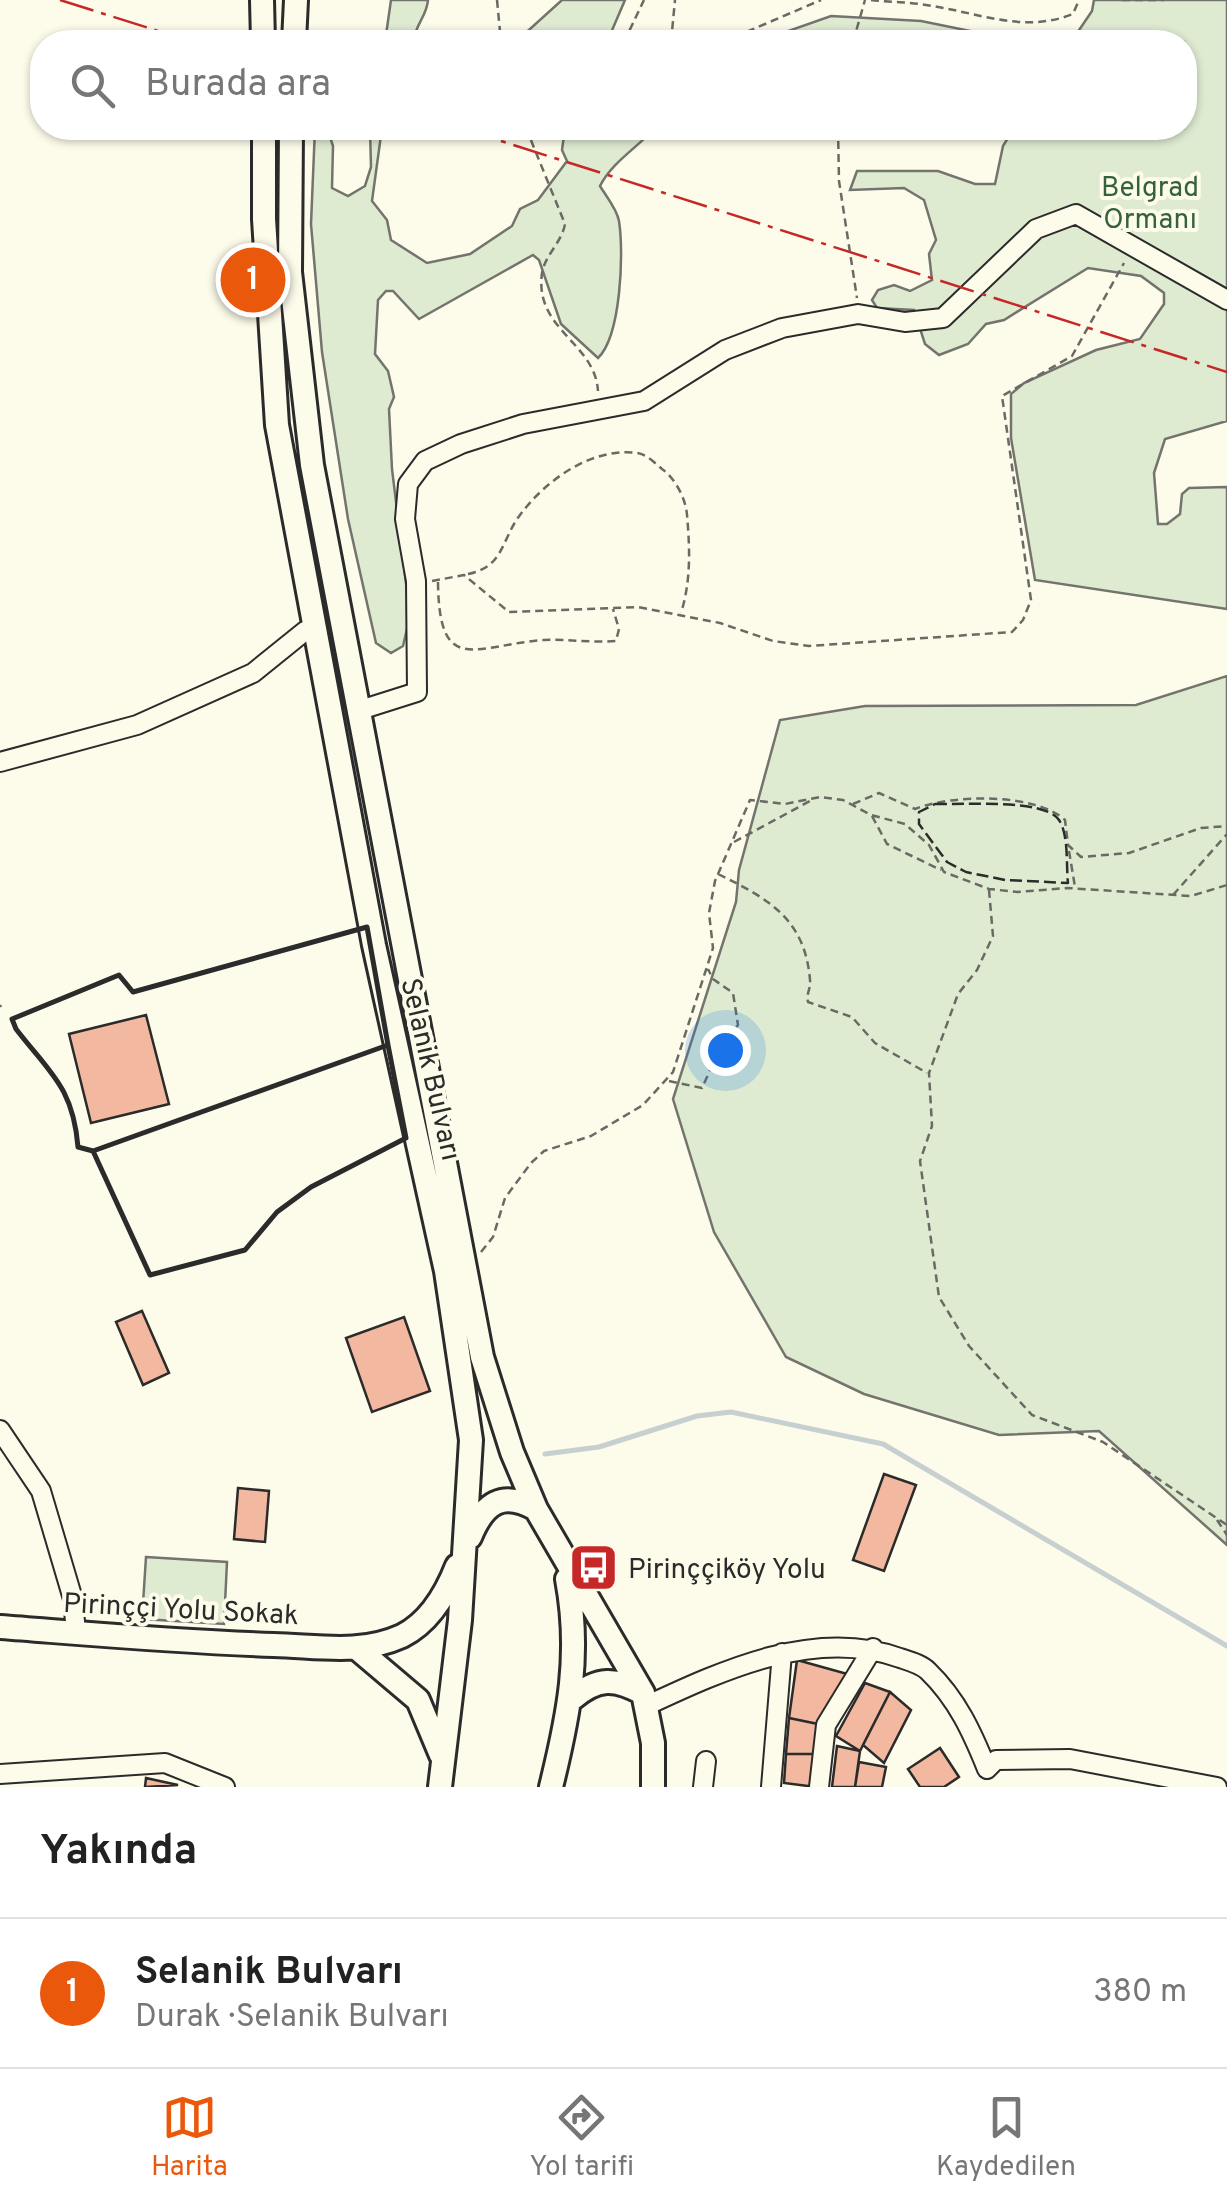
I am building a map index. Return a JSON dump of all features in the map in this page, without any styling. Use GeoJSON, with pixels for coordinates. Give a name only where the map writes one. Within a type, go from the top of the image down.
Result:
{"type":"FeatureCollection","features":[{"type":"Feature","properties":{"kind":"main road"},"geometry":{"type":"LineString","coordinates":[[262,0],[263,30]]}},
{"type":"Feature","properties":{"kind":"main road"},"geometry":{"type":"LineString","coordinates":[[295,30],[296,0]]}},
{"type":"Feature","properties":{"kind":"main road","name":"Selanik Bulvarı"},"geometry":{"type":"LineString","coordinates":[[264,140],[264,219],[277,425],[374,945],[446,1271],[471,1440],[466,1546],[440,1787]]}},
{"type":"Feature","properties":{"kind":"main road","name":"Selanik Bulvarı"},"geometry":{"type":"LineString","coordinates":[[291,140],[290,272],[297,362],[357,711],[394,888],[464,1273],[497,1408],[536,1509],[564,1562]]}},
{"type":"Feature","properties":{"kind":"main road"},"geometry":{"type":"LineString","coordinates":[[359,1650],[404,1635],[427,1618],[446,1592],[480,1513],[497,1499],[516,1498],[536,1509]]}},
{"type":"Feature","properties":{"kind":"main road"},"geometry":{"type":"LineString","coordinates":[[552,1787],[573,1698],[574,1613],[564,1562]]}},
{"type":"Feature","properties":{"kind":"main road"},"geometry":{"type":"LineString","coordinates":[[564,1562],[645,1699],[653,1787]]}},
{"type":"Feature","properties":{"kind":"main road","name":"Pirinççi Yolu Sokak"},"geometry":{"type":"LineString","coordinates":[[0,1627],[359,1650]]}},
{"type":"Feature","properties":{"kind":"main road"},"geometry":{"type":"LineString","coordinates":[[359,1650],[418,1700],[443,1762]]}},
{"type":"Feature","properties":{"kind":"main road"},"geometry":{"type":"LineString","coordinates":[[573,1698],[591,1683],[610,1680],[645,1699]]}},
{"type":"Feature","properties":{"kind":"street"},"geometry":{"type":"LineString","coordinates":[[357,711],[416,692],[416,581],[404,519],[408,484],[425,460],[523,424],[644,401],[725,350],[782,328],[858,314],[905,322],[943,318],[1036,229],[1076,214],[1227,300]]}},
{"type":"Feature","properties":{"kind":"street"},"geometry":{"type":"LineString","coordinates":[[0,762],[137,725],[253,673],[305,631],[316,628]]}},
{"type":"Feature","properties":{"kind":"street"},"geometry":{"type":"LineString","coordinates":[[0,1430],[29,1468],[45,1502],[73,1599],[76,1633]]}},
{"type":"Feature","properties":{"kind":"street"},"geometry":{"type":"LineString","coordinates":[[645,1699],[782,1653],[873,1648],[925,1667],[966,1717],[987,1769]]}},
{"type":"Feature","properties":{"kind":"street"},"geometry":{"type":"LineString","coordinates":[[818,1787],[826,1725],[873,1648]]}},
{"type":"Feature","properties":{"kind":"street"},"geometry":{"type":"LineString","coordinates":[[771,1787],[782,1653]]}},
{"type":"Feature","properties":{"kind":"street"},"geometry":{"type":"LineString","coordinates":[[979,1787],[996,1760],[1070,1759],[1217,1787]]}},
{"type":"Feature","properties":{"kind":"street"},"geometry":{"type":"LineString","coordinates":[[703,1787],[706,1761]]}},
{"type":"Feature","properties":{"kind":"street"},"geometry":{"type":"LineString","coordinates":[[0,1774],[165,1763],[225,1787]]}},
{"type":"Feature","properties":{"kind":"path"},"geometry":{"type":"LineString","coordinates":[[497,0],[500,30]]}},
{"type":"Feature","properties":{"kind":"path"},"geometry":{"type":"LineString","coordinates":[[630,30],[644,0]]}},
{"type":"Feature","properties":{"kind":"path"},"geometry":{"type":"LineString","coordinates":[[672,30],[675,0]]}},
{"type":"Feature","properties":{"kind":"path"},"geometry":{"type":"LineString","coordinates":[[751,30],[820,0]]}},
{"type":"Feature","properties":{"kind":"path"},"geometry":{"type":"LineString","coordinates":[[857,30],[868,0],[1025,23],[1052,22],[1074,14],[1079,0]]}},
{"type":"Feature","properties":{"kind":"path"},"geometry":{"type":"LineString","coordinates":[[1122,0],[1164,0]]}},
{"type":"Feature","properties":{"kind":"path"},"geometry":{"type":"LineString","coordinates":[[531,140],[565,224],[542,273],[544,298],[551,320],[589,361],[598,380],[599,407]]}},
{"type":"Feature","properties":{"kind":"path"},"geometry":{"type":"LineString","coordinates":[[838,140],[839,180],[848,218],[858,314]]}},
{"type":"Feature","properties":{"kind":"path"},"geometry":{"type":"LineString","coordinates":[[464,575],[509,612],[638,607],[739,628],[773,642],[809,646],[1012,632],[1023,620],[1030,600],[1002,396],[1072,356],[1134,250]]}},
{"type":"Feature","properties":{"kind":"path"},"geometry":{"type":"LineString","coordinates":[[416,581],[438,582],[484,571],[504,551],[518,517],[553,480],[577,465],[612,454],[640,453],[671,475],[687,509],[690,585],[680,615]]}},
{"type":"Feature","properties":{"kind":"path"},"geometry":{"type":"LineString","coordinates":[[438,582],[442,631],[455,646],[472,650],[548,640],[616,641],[620,629],[612,608]]}},
{"type":"Feature","properties":{"kind":"path"},"geometry":{"type":"LineString","coordinates":[[852,805],[879,793],[915,809],[937,800],[1038,803],[1052,808],[1066,820],[1069,874],[1075,888]]}},
{"type":"Feature","properties":{"kind":"path"},"geometry":{"type":"LineString","coordinates":[[464,1273],[492,1237],[505,1198],[531,1162],[544,1151],[591,1136],[628,1115],[654,1097],[667,1080],[679,1058],[713,948],[709,914],[718,874],[750,800],[784,804],[832,798],[871,815],[896,820],[917,832],[944,872]]}},
{"type":"Feature","properties":{"kind":"path"},"geometry":{"type":"LineString","coordinates":[[732,842],[813,799]]}},
{"type":"Feature","properties":{"kind":"path"},"geometry":{"type":"LineString","coordinates":[[871,815],[887,844],[944,872],[989,888],[1018,892],[1075,888],[1172,896],[1206,894],[1227,885]]}},
{"type":"Feature","properties":{"kind":"path"},"geometry":{"type":"LineString","coordinates":[[1069,847],[1081,857],[1129,853],[1201,828],[1227,826]]}},
{"type":"Feature","properties":{"kind":"path"},"geometry":{"type":"LineString","coordinates":[[1172,896],[1227,834]]}},
{"type":"Feature","properties":{"kind":"path"},"geometry":{"type":"LineString","coordinates":[[718,874],[771,902],[794,924],[807,961],[808,1002],[852,1018],[875,1043],[928,1073]]}},
{"type":"Feature","properties":{"kind":"path"},"geometry":{"type":"LineString","coordinates":[[989,888],[992,936],[977,970],[958,994],[928,1073],[932,1117],[920,1161],[935,1284],[970,1346],[1032,1415],[1103,1442],[1227,1525]]}},
{"type":"Feature","properties":{"kind":"path"},"geometry":{"type":"LineString","coordinates":[[667,1080],[702,1088],[721,1046],[738,1025],[733,993],[713,979],[706,967]]}},
{"type":"Feature","properties":{"kind":"path"},"geometry":{"type":"LineString","coordinates":[[1217,1519],[1227,1535]]}},
{"type":"Feature","properties":{"kind":"green space"},"geometry":{"type":"Polygon","coordinates":[[[391,0],[428,0],[416,30],[387,30],[391,0]]]}},
{"type":"Feature","properties":{"kind":"green space"},"geometry":{"type":"Polygon","coordinates":[[[562,0],[625,0],[612,30],[529,30],[562,0]]]}},
{"type":"Feature","properties":{"kind":"green space","name":"Belgrad Ormanı"},"geometry":{"type":"Polygon","coordinates":[[[1094,0],[1227,0],[1227,421],[1165,439],[1154,473],[1158,524],[1167,524],[1180,514],[1182,494],[1189,488],[1227,487],[1227,609],[1035,580],[1011,438],[1011,394],[1024,383],[1096,350],[1140,339],[1164,304],[1164,293],[1141,276],[1088,268],[1004,320],[986,324],[968,344],[939,355],[925,344],[914,310],[877,308],[872,300],[878,290],[894,285],[910,291],[932,280],[929,254],[936,240],[924,200],[904,188],[850,190],[857,171],[938,171],[975,184],[995,184],[1007,140],[1197,140],[1197,30],[1079,30],[1092,11],[1094,0]]]}},
{"type":"Feature","properties":{"kind":"green space"},"geometry":{"type":"Polygon","coordinates":[[[831,16],[921,21],[965,30],[791,30],[831,16]]]}},
{"type":"Feature","properties":{"kind":"green space"},"geometry":{"type":"Polygon","coordinates":[[[314,140],[331,140],[332,188],[348,196],[365,186],[371,167],[370,140],[380,140],[372,201],[387,220],[391,240],[427,263],[470,254],[512,226],[520,209],[538,200],[567,161],[562,150],[563,140],[642,140],[600,186],[618,216],[621,253],[612,332],[598,358],[561,324],[539,260],[533,255],[419,319],[393,291],[386,291],[378,300],[375,354],[388,371],[394,397],[389,409],[392,469],[410,616],[403,646],[391,653],[376,643],[348,519],[322,352],[311,224],[314,140]]]}},
{"type":"Feature","properties":{"kind":"green space"},"geometry":{"type":"Polygon","coordinates":[[[1227,676],[1227,1545],[1099,1431],[999,1435],[864,1394],[786,1357],[714,1232],[673,1099],[736,902],[739,870],[780,720],[865,706],[1136,705],[1227,676]]]}},
{"type":"Feature","properties":{"kind":"green space"},"geometry":{"type":"Polygon","coordinates":[[[146,1557],[227,1562],[224,1624],[142,1619],[146,1557]]]}},
{"type":"Feature","properties":{"kind":"building"},"geometry":{"type":"Polygon","coordinates":[[[146,1015],[169,1104],[91,1123],[69,1034],[146,1015]]]}},
{"type":"Feature","properties":{"kind":"building"},"geometry":{"type":"Polygon","coordinates":[[[142,1311],[169,1373],[143,1385],[116,1322],[142,1311]]]}},
{"type":"Feature","properties":{"kind":"building"},"geometry":{"type":"Polygon","coordinates":[[[404,1317],[430,1391],[372,1412],[346,1338],[404,1317]]]}},
{"type":"Feature","properties":{"kind":"building"},"geometry":{"type":"Polygon","coordinates":[[[884,1474],[916,1485],[884,1571],[853,1560],[884,1474]]]}},
{"type":"Feature","properties":{"kind":"building"},"geometry":{"type":"Polygon","coordinates":[[[238,1488],[269,1491],[265,1542],[234,1539],[238,1488]]]}},
{"type":"Feature","properties":{"kind":"building"},"geometry":{"type":"Polygon","coordinates":[[[797,1660],[851,1675],[823,1725],[789,1718],[797,1660]]]}},
{"type":"Feature","properties":{"kind":"building"},"geometry":{"type":"Polygon","coordinates":[[[865,1683],[890,1692],[860,1751],[836,1736],[865,1683]]]}},
{"type":"Feature","properties":{"kind":"building"},"geometry":{"type":"Polygon","coordinates":[[[890,1692],[911,1710],[884,1763],[863,1745],[890,1692]]]}},
{"type":"Feature","properties":{"kind":"building"},"geometry":{"type":"Polygon","coordinates":[[[789,1718],[823,1725],[818,1754],[786,1754],[789,1718]]]}},
{"type":"Feature","properties":{"kind":"building"},"geometry":{"type":"Polygon","coordinates":[[[837,1746],[860,1751],[855,1787],[832,1787],[837,1746]]]}},
{"type":"Feature","properties":{"kind":"building"},"geometry":{"type":"Polygon","coordinates":[[[940,1748],[959,1777],[944,1787],[920,1787],[908,1769],[940,1748]]]}},
{"type":"Feature","properties":{"kind":"building"},"geometry":{"type":"Polygon","coordinates":[[[786,1754],[818,1754],[816,1787],[784,1783],[786,1754]]]}},
{"type":"Feature","properties":{"kind":"building"},"geometry":{"type":"Polygon","coordinates":[[[859,1762],[886,1767],[882,1787],[855,1787],[859,1762]]]}},
{"type":"Feature","properties":{"kind":"building"},"geometry":{"type":"Polygon","coordinates":[[[146,1778],[178,1785],[145,1787],[146,1778]]]}},
{"type":"Feature","properties":{"kind":"waterway"},"geometry":{"type":"LineString","coordinates":[[545,1454],[599,1447],[697,1416],[731,1412],[883,1444],[1227,1646]]}},
{"type":"Feature","properties":{"kind":"fence"},"geometry":{"type":"LineString","coordinates":[[935,804],[1020,806],[1050,813],[1059,820],[1064,834],[1068,883],[1005,880],[966,872],[947,862],[919,824],[919,812],[935,804]]}},
{"type":"Feature","properties":{"kind":"wall"},"geometry":{"type":"LineString","coordinates":[[367,927],[388,1045],[93,1151],[78,1147],[65,1095],[12,1019],[119,975],[133,992],[367,927]]}},
{"type":"Feature","properties":{"kind":"wall"},"geometry":{"type":"LineString","coordinates":[[388,1045],[406,1138],[311,1187],[277,1212],[245,1250],[150,1275],[93,1151],[388,1045]]}},
{"type":"Feature","properties":{"kind":"power"},"geometry":{"type":"LineString","coordinates":[[60,0],[155,30]]}},
{"type":"Feature","properties":{"kind":"power"},"geometry":{"type":"LineString","coordinates":[[498,140],[1227,372]]}},
{"type":"Feature","properties":{"kind":"place","name":"Selanik Bulvarı"},"geometry":{"type":"Point","coordinates":[253,280]}},
{"type":"Feature","properties":{"kind":"place","name":"Pirinççiköy Yolu"},"geometry":{"type":"Point","coordinates":[593,1568]}}]}
